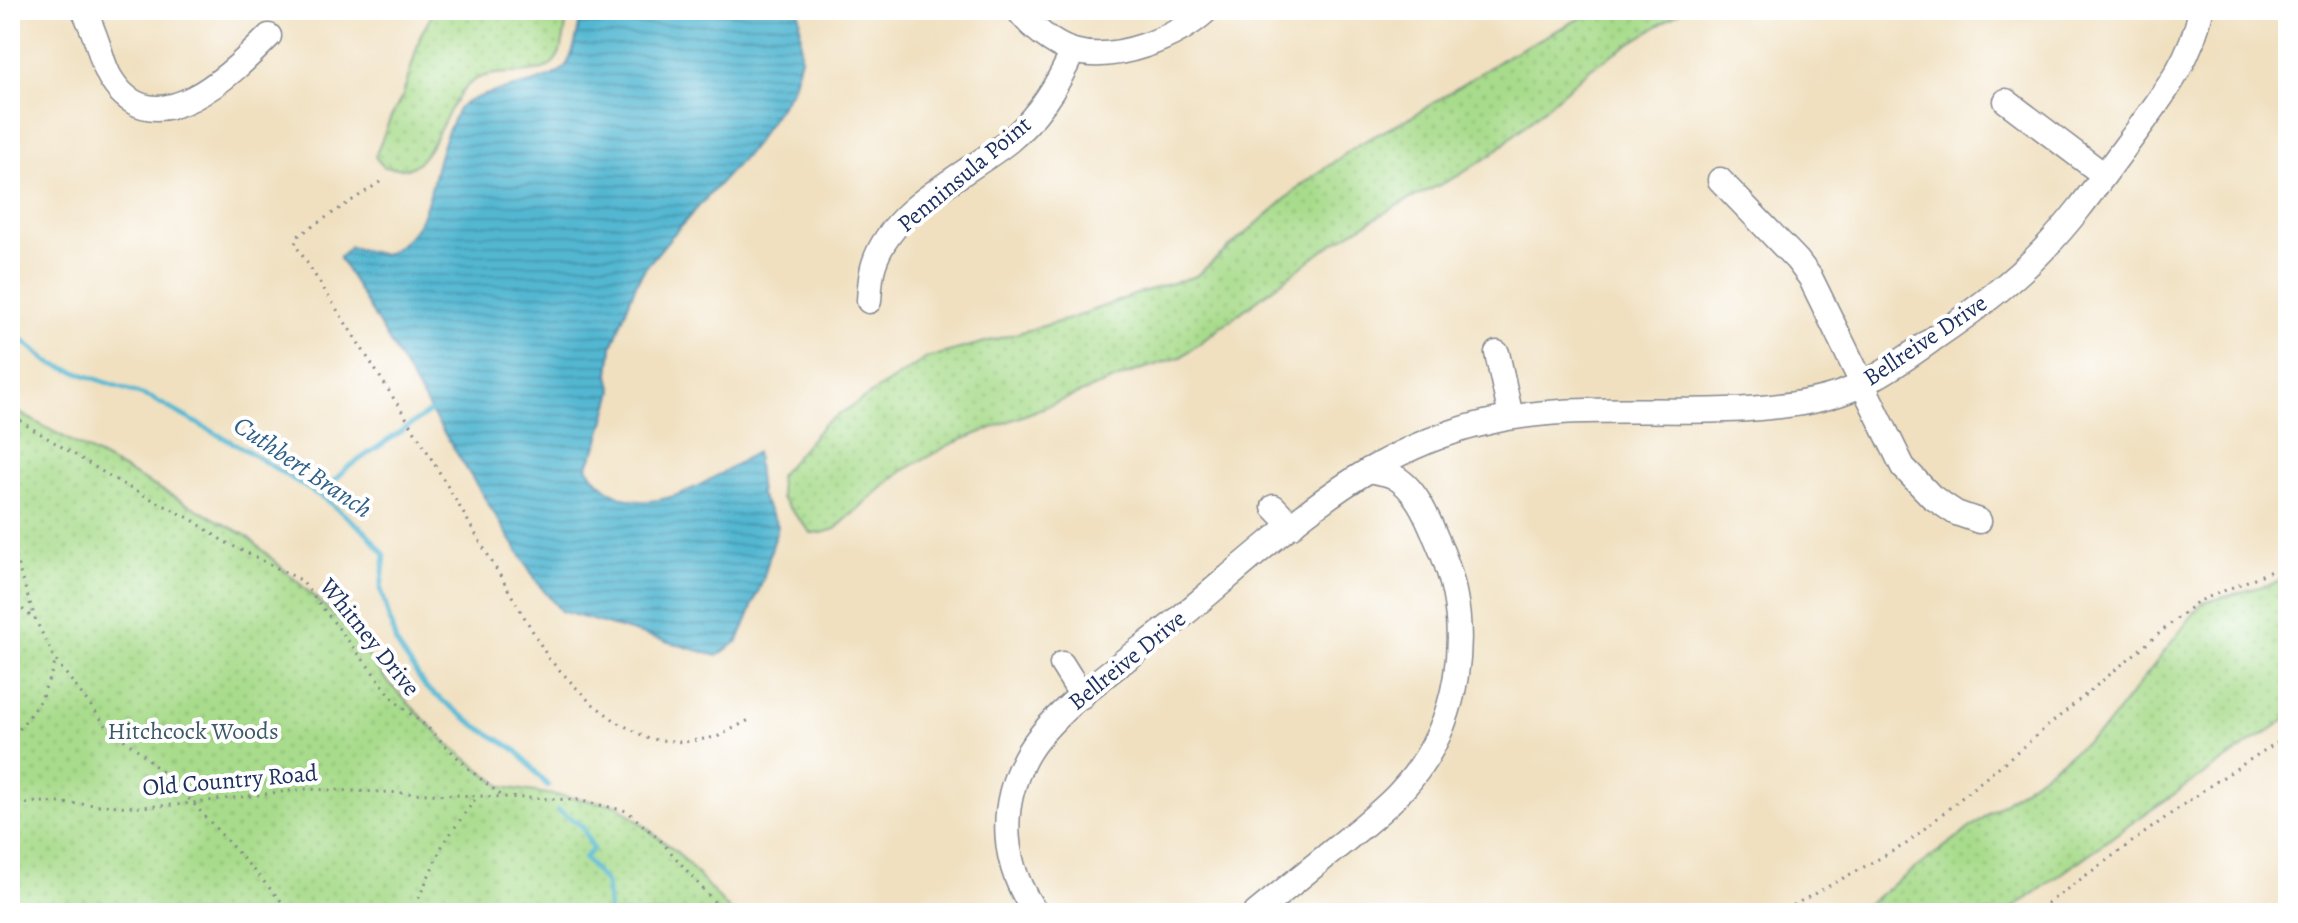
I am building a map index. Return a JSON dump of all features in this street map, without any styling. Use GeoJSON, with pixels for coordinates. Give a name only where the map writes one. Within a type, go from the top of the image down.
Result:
{"type":"FeatureCollection","features":[{"type":"Feature","properties":{"kind":"street"},"geometry":{"type":"LineString","coordinates":[[84,10],[103,63],[116,86],[134,101],[157,108],[169,108],[192,100],[227,76],[269,36]]}},
{"type":"Feature","properties":{"kind":"street"},"geometry":{"type":"LineString","coordinates":[[1018,10],[1060,46],[1086,54],[1142,47],[1185,27],[1207,10]]}},
{"type":"Feature","properties":{"kind":"street","name":"Bellreive Drive"},"geometry":{"type":"LineString","coordinates":[[1036,913],[1013,870],[1008,854],[1007,824],[1012,791],[1026,755],[1037,738],[1082,696],[1292,526],[1369,470],[1456,431],[1511,417],[1552,413],[1720,411],[1803,404],[1861,384],[1898,364],[2019,274],[2068,223],[2179,71],[2201,10]]}},
{"type":"Feature","properties":{"kind":"street","name":"Penninsula Point"},"geometry":{"type":"LineString","coordinates":[[869,301],[874,263],[888,237],[928,198],[1025,126],[1050,95],[1073,51]]}},
{"type":"Feature","properties":{"kind":"street"},"geometry":{"type":"LineString","coordinates":[[2006,101],[2104,175]]}},
{"type":"Feature","properties":{"kind":"street"},"geometry":{"type":"LineString","coordinates":[[1720,180],[1810,277],[1896,454],[1916,483],[1956,513],[1979,521]]}},
{"type":"Feature","properties":{"kind":"street"},"geometry":{"type":"LineString","coordinates":[[1497,353],[1511,417]]}},
{"type":"Feature","properties":{"kind":"street"},"geometry":{"type":"LineString","coordinates":[[1256,913],[1385,808],[1429,753],[1448,711],[1459,638],[1450,573],[1429,521],[1405,485],[1392,476],[1369,470]]}},
{"type":"Feature","properties":{"kind":"street"},"geometry":{"type":"LineString","coordinates":[[1274,507],[1292,526]]}},
{"type":"Feature","properties":{"kind":"street"},"geometry":{"type":"LineString","coordinates":[[1062,664],[1082,696]]}},
{"type":"Feature","properties":{"kind":"path"},"geometry":{"type":"LineString","coordinates":[[380,182],[298,236],[295,244],[421,441],[549,659],[590,702],[617,722],[649,739],[684,742],[717,737],[749,720]]}},
{"type":"Feature","properties":{"kind":"path","name":"Whitney Drive"},"geometry":{"type":"LineString","coordinates":[[10,408],[23,423],[80,459],[191,519],[223,541],[301,580],[396,702],[502,796]]}},
{"type":"Feature","properties":{"kind":"path"},"geometry":{"type":"LineString","coordinates":[[10,542],[36,621],[56,661],[108,728],[142,753],[193,803],[292,913]]}},
{"type":"Feature","properties":{"kind":"path"},"geometry":{"type":"LineString","coordinates":[[1779,913],[1906,844],[2197,602],[2288,564]]}},
{"type":"Feature","properties":{"kind":"path"},"geometry":{"type":"LineString","coordinates":[[10,599],[36,621]]}},
{"type":"Feature","properties":{"kind":"path"},"geometry":{"type":"LineString","coordinates":[[10,742],[41,699],[56,661]]}},
{"type":"Feature","properties":{"kind":"path"},"geometry":{"type":"LineString","coordinates":[[2034,913],[2205,789],[2288,735]]}},
{"type":"Feature","properties":{"kind":"path","name":"Old Country Road"},"geometry":{"type":"LineString","coordinates":[[10,805],[40,802],[139,807],[306,789],[502,796]]}},
{"type":"Feature","properties":{"kind":"path"},"geometry":{"type":"LineString","coordinates":[[502,796],[577,800],[627,811],[661,841],[724,913]]}},
{"type":"Feature","properties":{"kind":"path"},"geometry":{"type":"LineString","coordinates":[[412,913],[443,844],[477,797]]}},
{"type":"Feature","properties":{"kind":"green space"},"geometry":{"type":"Polygon","coordinates":[[[435,10],[568,10],[562,45],[553,63],[536,71],[494,74],[475,80],[456,100],[418,163],[406,169],[384,167],[375,157],[403,95],[421,34],[435,10]]]}},
{"type":"Feature","properties":{"kind":"green space"},"geometry":{"type":"Polygon","coordinates":[[[1596,10],[1683,10],[1591,68],[1491,155],[1332,244],[1181,357],[1139,370],[951,444],[899,473],[835,529],[811,533],[781,498],[779,476],[824,424],[927,358],[1069,319],[1196,276],[1304,183],[1359,144],[1413,116],[1507,56],[1596,10]]]}},
{"type":"Feature","properties":{"kind":"green space","name":"Hitchcock Woods"},"geometry":{"type":"Polygon","coordinates":[[[10,408],[247,536],[343,623],[385,679],[449,745],[503,787],[618,805],[679,854],[732,913],[10,913],[10,408]]]}},
{"type":"Feature","properties":{"kind":"green space"},"geometry":{"type":"Polygon","coordinates":[[[2288,579],[2288,718],[2136,820],[2007,913],[1855,913],[2105,728],[2202,603],[2288,579]]]}},
{"type":"Feature","properties":{"kind":"water"},"geometry":{"type":"Polygon","coordinates":[[[581,10],[800,10],[801,58],[792,89],[752,148],[670,238],[636,284],[612,347],[609,375],[613,391],[598,444],[587,467],[605,488],[626,499],[647,501],[692,489],[756,452],[760,495],[778,526],[763,580],[738,641],[717,656],[561,611],[539,585],[339,257],[350,247],[384,255],[402,243],[423,215],[442,147],[458,109],[476,98],[534,82],[562,70],[573,51],[581,10]]]}},
{"type":"Feature","properties":{"kind":"waterway","name":"Cuthbert Branch"},"geometry":{"type":"LineString","coordinates":[[10,330],[50,363],[151,398],[246,450],[326,500],[366,532],[385,555],[381,589],[396,643],[426,688],[475,725],[516,750],[548,786]]}},
{"type":"Feature","properties":{"kind":"waterway"},"geometry":{"type":"LineString","coordinates":[[325,499],[324,491],[347,468],[434,409]]}},
{"type":"Feature","properties":{"kind":"waterway","name":"Cuthbert Branch"},"geometry":{"type":"LineString","coordinates":[[558,810],[582,826],[593,849],[584,858],[606,883],[609,913]]}}]}
